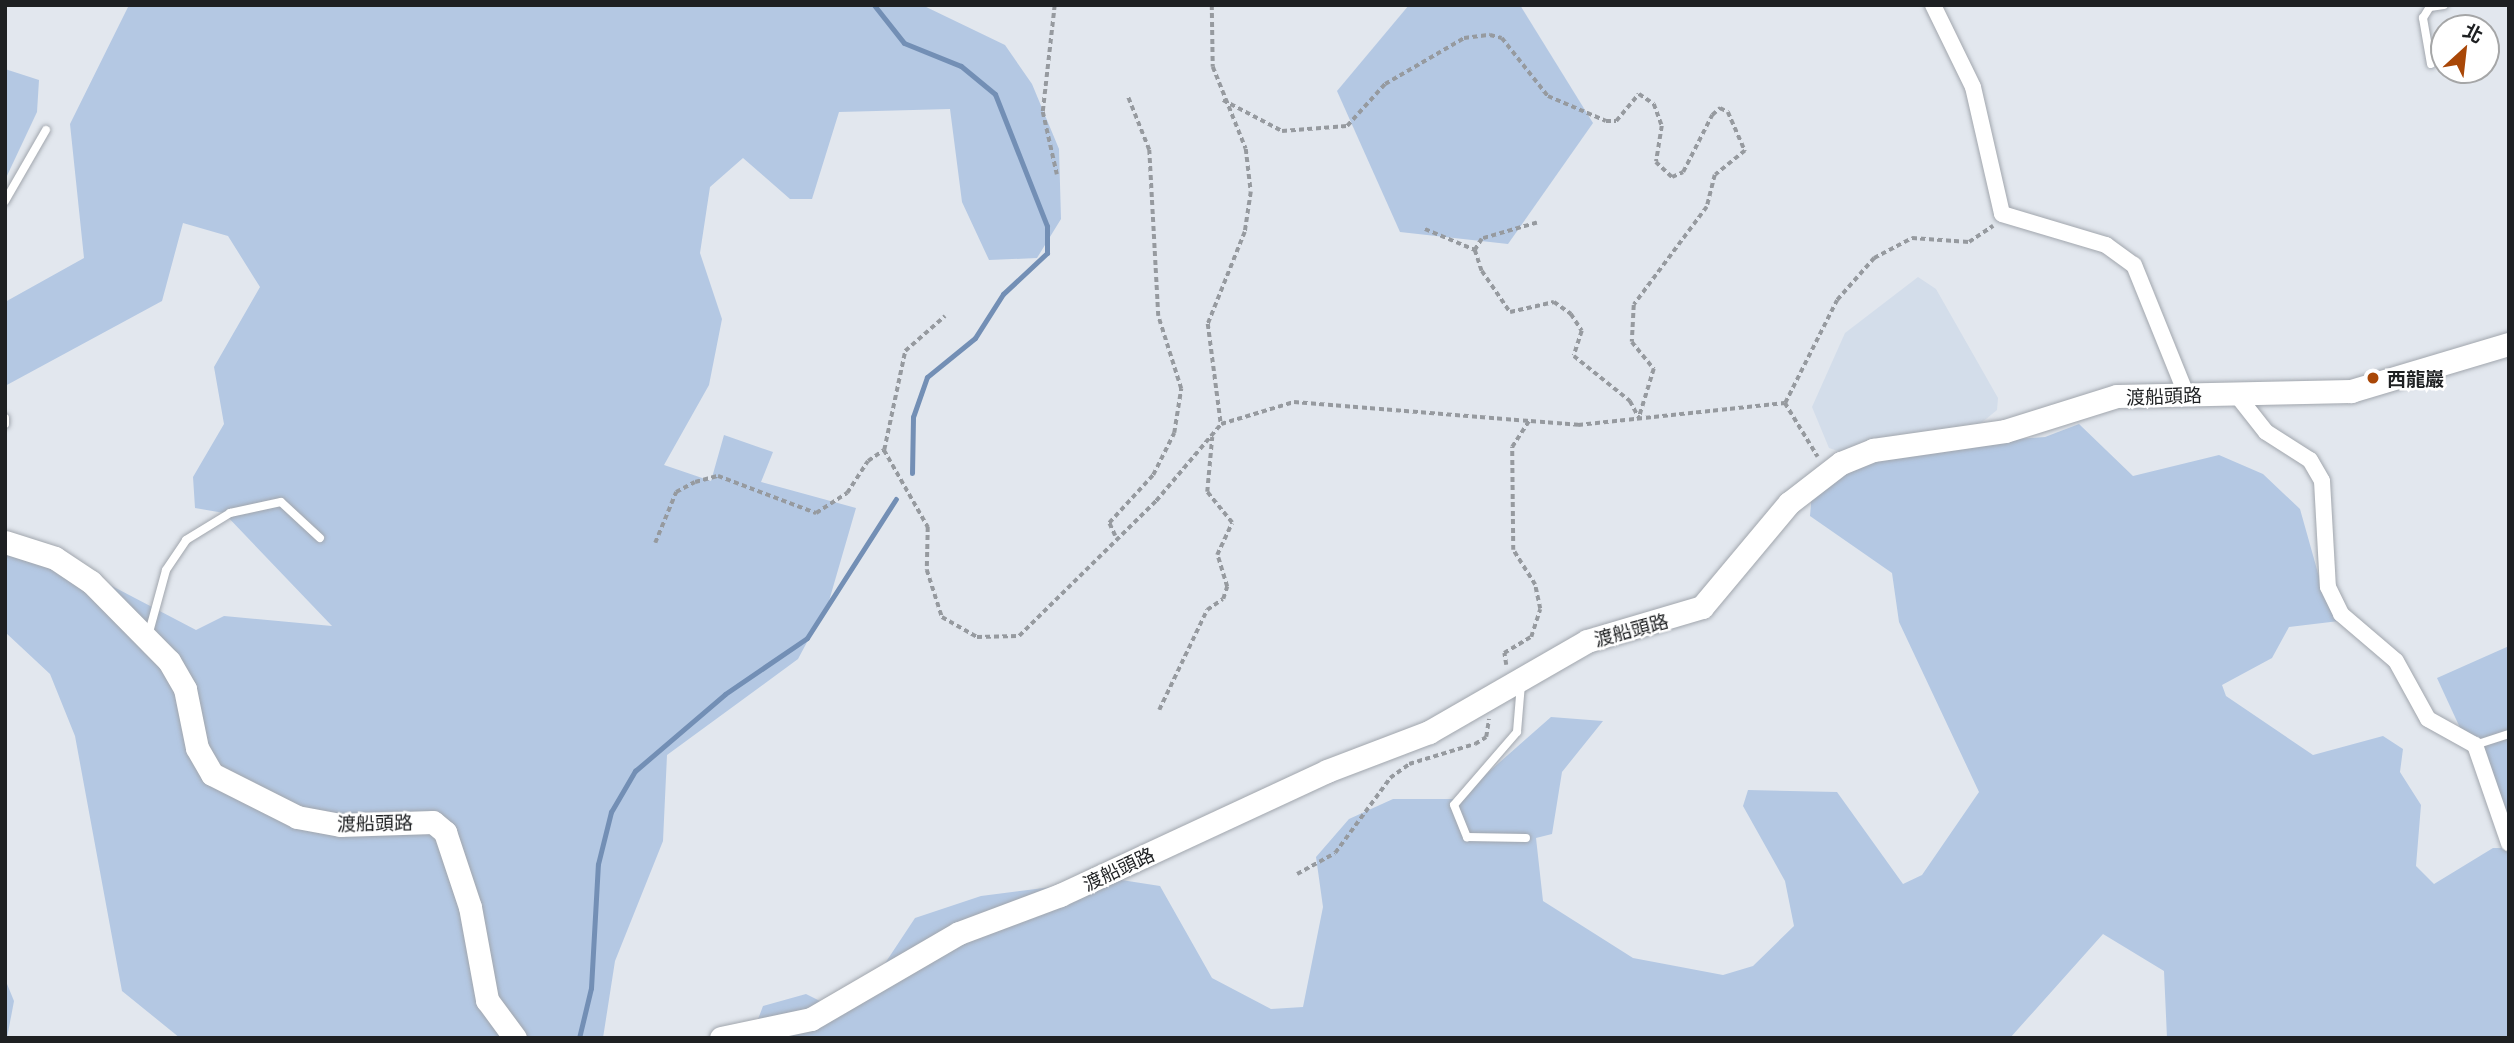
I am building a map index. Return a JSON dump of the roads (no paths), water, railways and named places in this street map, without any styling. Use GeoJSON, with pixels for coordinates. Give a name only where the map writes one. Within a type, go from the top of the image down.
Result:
{"type":"FeatureCollection","features":[{"type":"Feature","properties":{"kind":"street"},"geometry":{"type":"LineString","coordinates":[[1933,5],[1973,87],[2002,214],[2106,246],[2134,265],[2186,394]]}},
{"type":"Feature","properties":{"kind":"street","name":"渡船頭路"},"geometry":{"type":"LineString","coordinates":[[721,1038],[811,1019],[959,933],[1060,895],[1486,703],[1587,640],[1702,607],[1775,518],[1828,474],[1873,450],[2005,431],[2117,397],[2351,391],[2509,344]]}},
{"type":"Feature","properties":{"kind":"street"},"geometry":{"type":"LineString","coordinates":[[2236,394],[2266,432],[2310,460],[2322,481],[2328,587],[2341,614],[2396,661],[2428,719],[2475,745],[2509,843]]}},
{"type":"Feature","properties":{"kind":"street","name":"渡船頭路"},"geometry":{"type":"LineString","coordinates":[[5,542],[54,558],[91,582],[147,639],[185,689],[197,748],[212,774],[247,797],[318,821],[433,822],[445,832],[470,907],[487,1000],[515,1038]]}},
{"type":"Feature","properties":{"kind":"lane"},"geometry":{"type":"LineString","coordinates":[[2430,58],[2423,18],[2430,7],[2444,5]]}},
{"type":"Feature","properties":{"kind":"lane"},"geometry":{"type":"LineString","coordinates":[[5,201],[46,130]]}},
{"type":"Feature","properties":{"kind":"lane"},"geometry":{"type":"LineString","coordinates":[[5,418],[5,424]]}},
{"type":"Feature","properties":{"kind":"lane"},"geometry":{"type":"LineString","coordinates":[[147,639],[166,570],[186,540],[230,513],[281,502],[320,538]]}},
{"type":"Feature","properties":{"kind":"lane"},"geometry":{"type":"LineString","coordinates":[[1514,685],[1517,732],[1454,805],[1467,837],[1526,838]]}},
{"type":"Feature","properties":{"kind":"lane"},"geometry":{"type":"LineString","coordinates":[[2475,745],[2509,734]]}},
{"type":"Feature","properties":{"kind":"waterway"},"geometry":{"type":"LineString","coordinates":[[874,5],[904,43],[961,66],[995,94],[1047,226],[1047,253],[1003,294],[975,338],[927,377],[913,417],[912,473]]}},
{"type":"Feature","properties":{"kind":"waterway"},"geometry":{"type":"LineString","coordinates":[[579,1038],[591,988],[598,864],[611,812],[635,771],[725,694],[807,638],[896,499]]}},
{"type":"Feature","properties":{"kind":"place","name":"西龍巖"},"geometry":{"type":"Point","coordinates":[2373,378]}}]}
